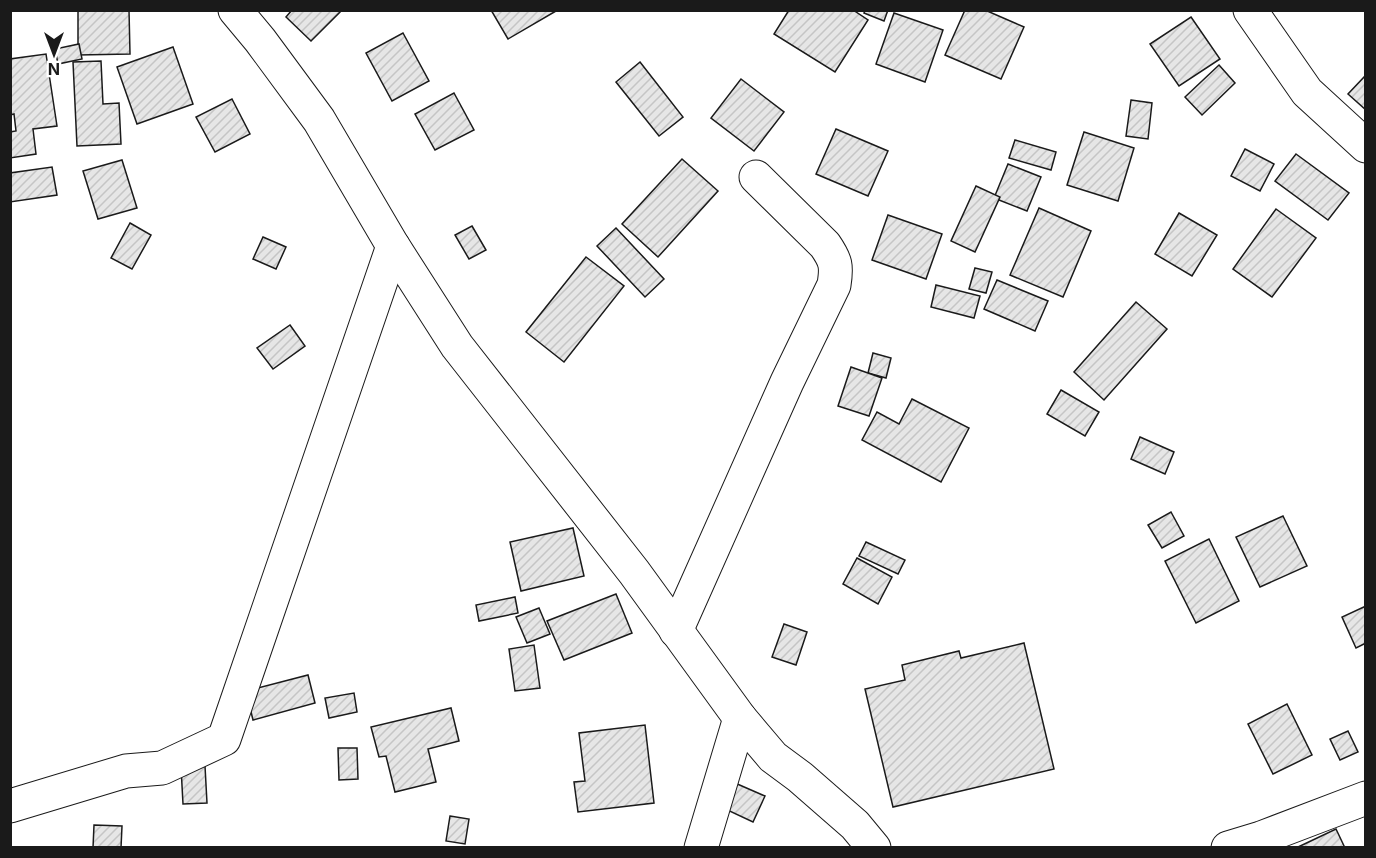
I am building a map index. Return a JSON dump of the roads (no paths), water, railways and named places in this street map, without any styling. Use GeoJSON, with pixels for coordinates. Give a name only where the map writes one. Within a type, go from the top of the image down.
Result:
{"type":"FeatureCollection","features":[{"type":"Feature","properties":{"kind":"street"},"geometry":{"type":"LineString","coordinates":[[235,10],[319,120],[393,246],[456,346],[634,572],[740,717],[773,757],[800,777],[855,825],[874,848]]}},
{"type":"Feature","properties":{"kind":"street"},"geometry":{"type":"LineString","coordinates":[[1250,10],[1307,92],[1365,147]]}},
{"type":"Feature","properties":{"kind":"street"},"geometry":{"type":"LineString","coordinates":[[676,631],[787,382],[834,285],[837,269],[834,258],[825,245],[756,177]]}},
{"type":"Feature","properties":{"kind":"street"},"geometry":{"type":"LineString","coordinates":[[10,806],[126,771],[162,768],[224,739],[393,246]]}},
{"type":"Feature","properties":{"kind":"street"},"geometry":{"type":"LineString","coordinates":[[701,848],[740,717]]}},
{"type":"Feature","properties":{"kind":"street"},"geometry":{"type":"LineString","coordinates":[[1228,848],[1363,803]]}}]}
